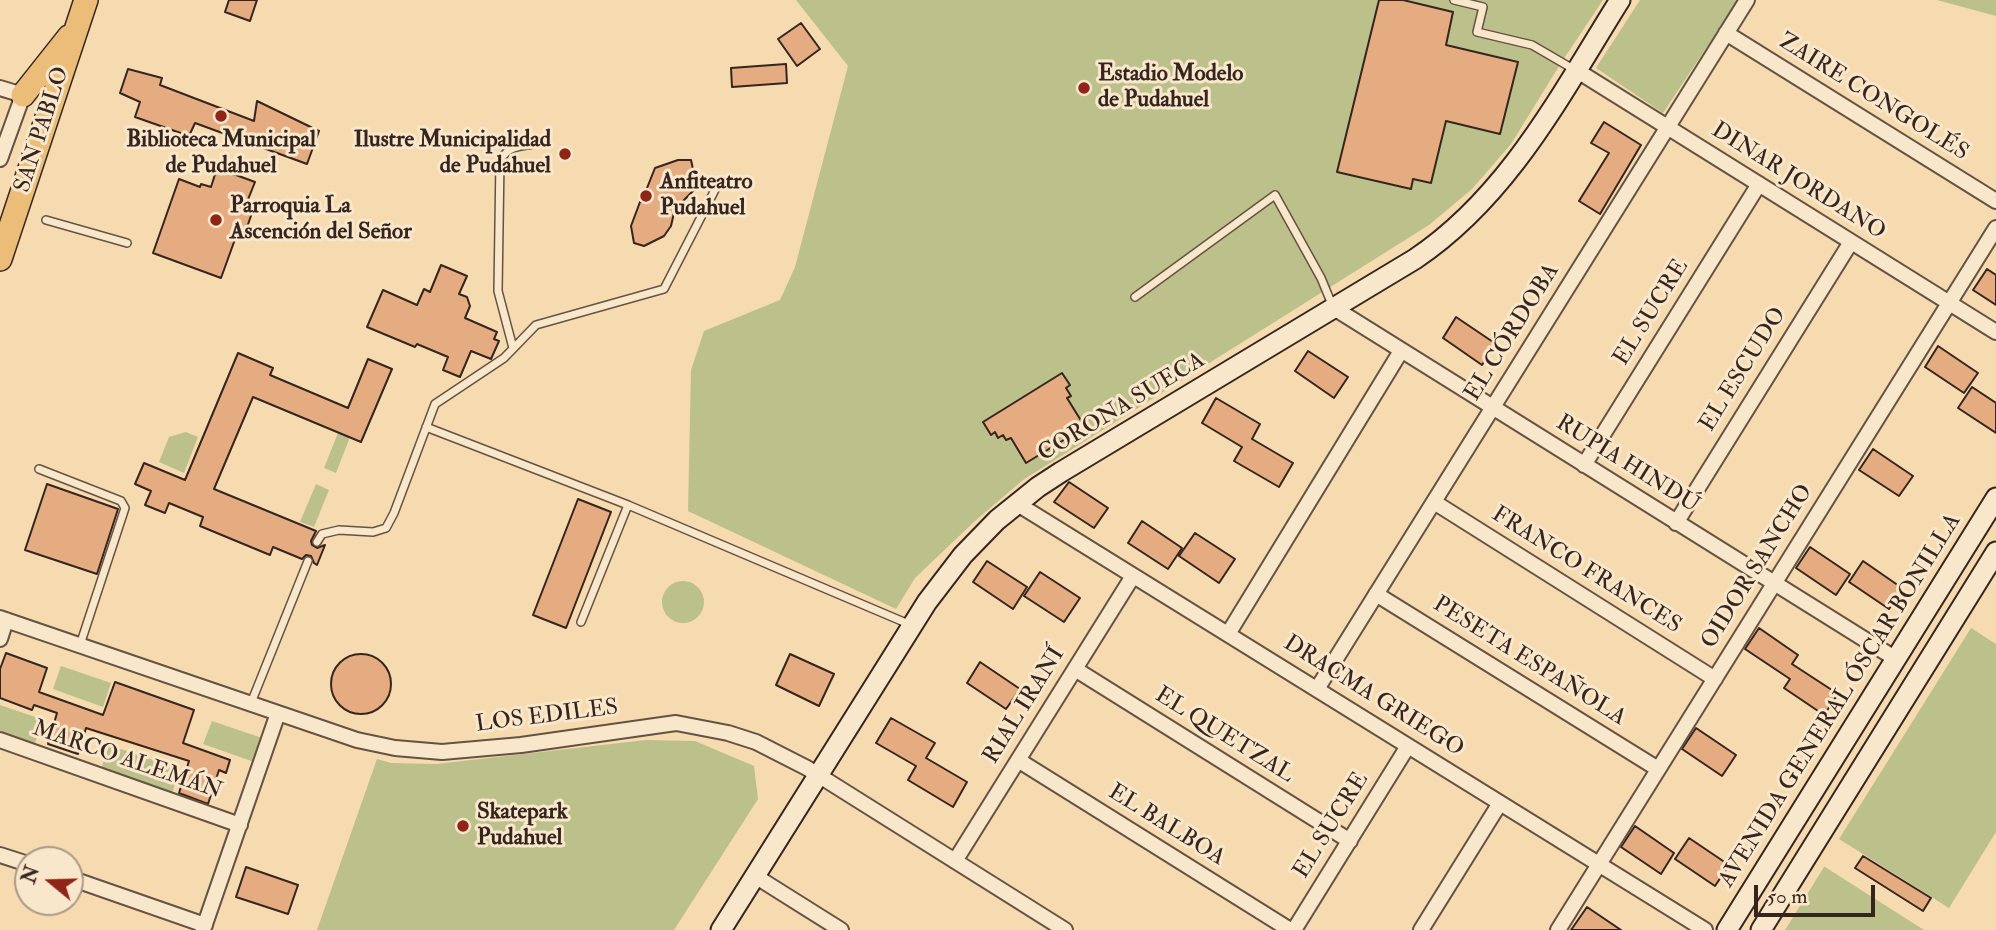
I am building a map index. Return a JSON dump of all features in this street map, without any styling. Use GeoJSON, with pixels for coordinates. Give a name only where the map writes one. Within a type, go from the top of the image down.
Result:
{"type":"FeatureCollection","features":[{"type":"Feature","properties":{"kind":"main road","name":"SAN PABLO"},"geometry":{"type":"LineString","coordinates":[[0,259],[86,0]]}},
{"type":"Feature","properties":{"kind":"main road"},"geometry":{"type":"LineString","coordinates":[[23,95],[77,26]]}},
{"type":"Feature","properties":{"kind":"street","name":"CORONA SUECA"},"geometry":{"type":"LineString","coordinates":[[721,930],[911,625],[963,555],[1016,503],[1061,472],[1435,246],[1465,220],[1517,161],[1620,0]]}},
{"type":"Feature","properties":{"kind":"street","name":"EL CÓRDOBA"},"geometry":{"type":"LineString","coordinates":[[1317,689],[1747,0]]}},
{"type":"Feature","properties":{"kind":"street","name":"ZAIRE CONGOLÉS"},"geometry":{"type":"LineString","coordinates":[[1726,33],[1996,201]]}},
{"type":"Feature","properties":{"kind":"street","name":"DINAR JORDANO"},"geometry":{"type":"LineString","coordinates":[[1576,70],[1996,332]]}},
{"type":"Feature","properties":{"kind":"street"},"geometry":{"type":"LineString","coordinates":[[0,88],[23,95]]}},
{"type":"Feature","properties":{"kind":"street","name":"SAN PABLO"},"geometry":{"type":"LineString","coordinates":[[0,159],[23,95]]}},
{"type":"Feature","properties":{"kind":"street","name":"EL SUCRE"},"geometry":{"type":"LineString","coordinates":[[1584,465],[1759,184]]}},
{"type":"Feature","properties":{"kind":"street","name":"OIDOR SANCHO"},"geometry":{"type":"LineString","coordinates":[[1558,930],[1996,228]]}},
{"type":"Feature","properties":{"kind":"street","name":"EL ESCUDO"},"geometry":{"type":"LineString","coordinates":[[1676,523],[1851,242]]}},
{"type":"Feature","properties":{"kind":"street","name":"RUPIA HINDÚ"},"geometry":{"type":"LineString","coordinates":[[1334,309],[1896,659]]}},
{"type":"Feature","properties":{"kind":"street"},"geometry":{"type":"LineString","coordinates":[[1228,634],[1401,351]]}},
{"type":"Feature","properties":{"kind":"street","name":"AVENIDA GENERAL ÓSCAR BONILLA"},"geometry":{"type":"LineString","coordinates":[[1727,930],[1996,498]]}},
{"type":"Feature","properties":{"kind":"street","name":"FRANCO FRANCES"},"geometry":{"type":"LineString","coordinates":[[1434,502],[1715,679]]}},
{"type":"Feature","properties":{"kind":"street","name":"DRACMA GRIEGO"},"geometry":{"type":"LineString","coordinates":[[1016,503],[1705,930]]}},
{"type":"Feature","properties":{"kind":"street"},"geometry":{"type":"LineString","coordinates":[[1760,930],[1996,552]]}},
{"type":"Feature","properties":{"kind":"street","name":"RIAL IRANÍ"},"geometry":{"type":"LineString","coordinates":[[955,861],[1133,576]]}},
{"type":"Feature","properties":{"kind":"street","name":"PESETA ESPAÑOLA"},"geometry":{"type":"LineString","coordinates":[[1376,594],[1658,769]]}},
{"type":"Feature","properties":{"kind":"street"},"geometry":{"type":"LineString","coordinates":[[0,639],[3,619]]}},
{"type":"Feature","properties":{"kind":"street","name":"LOS EDILES"},"geometry":{"type":"LineString","coordinates":[[3,619],[357,740],[395,748],[442,752],[521,745],[676,723],[704,727],[756,742],[817,775],[1065,930]]}},
{"type":"Feature","properties":{"kind":"street","name":"EL QUETZAL"},"geometry":{"type":"LineString","coordinates":[[1075,669],[1350,841]]}},
{"type":"Feature","properties":{"kind":"street"},"geometry":{"type":"LineString","coordinates":[[84,883],[204,927],[278,713]]}},
{"type":"Feature","properties":{"kind":"street","name":"MARCO ALEMÁN"},"geometry":{"type":"LineString","coordinates":[[0,740],[240,825]]}},
{"type":"Feature","properties":{"kind":"street","name":"EL SUCRE"},"geometry":{"type":"LineString","coordinates":[[1292,930],[1408,746]]}},
{"type":"Feature","properties":{"kind":"street","name":"EL BALBOA"},"geometry":{"type":"LineString","coordinates":[[1018,760],[1292,930]]}},
{"type":"Feature","properties":{"kind":"street"},"geometry":{"type":"LineString","coordinates":[[1421,930],[1500,803]]}},
{"type":"Feature","properties":{"kind":"street"},"geometry":{"type":"LineString","coordinates":[[755,876],[841,930]]}},
{"type":"Feature","properties":{"kind":"lane"},"geometry":{"type":"LineString","coordinates":[[1454,0],[1483,7],[1477,32],[1532,45],[1576,70]]}},
{"type":"Feature","properties":{"kind":"lane"},"geometry":{"type":"LineString","coordinates":[[513,348],[498,291],[500,160],[514,147],[535,144]]}},
{"type":"Feature","properties":{"kind":"lane"},"geometry":{"type":"LineString","coordinates":[[317,542],[321,534],[339,530],[373,532],[386,528],[435,404],[504,358],[536,325],[664,289],[718,184]]}},
{"type":"Feature","properties":{"kind":"lane"},"geometry":{"type":"LineString","coordinates":[[1135,297],[1275,195],[1321,278],[1334,309]]}},
{"type":"Feature","properties":{"kind":"lane"},"geometry":{"type":"LineString","coordinates":[[46,219],[127,243]]}},
{"type":"Feature","properties":{"kind":"lane"},"geometry":{"type":"LineString","coordinates":[[426,427],[628,505],[911,625]]}},
{"type":"Feature","properties":{"kind":"lane"},"geometry":{"type":"LineString","coordinates":[[39,469],[121,501],[125,508],[80,645]]}},
{"type":"Feature","properties":{"kind":"lane"},"geometry":{"type":"LineString","coordinates":[[581,622],[628,505]]}},
{"type":"Feature","properties":{"kind":"lane"},"geometry":{"type":"LineString","coordinates":[[251,704],[308,561]]}},
{"type":"Feature","properties":{"kind":"green space"},"geometry":{"type":"Polygon","coordinates":[[[796,0],[1603,0],[1511,144],[1472,189],[1429,225],[1023,480],[915,578],[896,609],[688,511],[691,370],[704,331],[780,300],[795,267],[848,66],[796,0]]]}},
{"type":"Feature","properties":{"kind":"green space"},"geometry":{"type":"Polygon","coordinates":[[[1640,0],[1738,0],[1663,113],[1596,68],[1640,0]]]}},
{"type":"Feature","properties":{"kind":"green space"},"geometry":{"type":"Polygon","coordinates":[[[1937,0],[1996,0],[1996,16],[1937,0]]]}},
{"type":"Feature","properties":{"kind":"green space"},"geometry":{"type":"Polygon","coordinates":[[[186,432],[198,437],[184,473],[159,462],[169,437],[186,432]]]}},
{"type":"Feature","properties":{"kind":"green space"},"geometry":{"type":"Polygon","coordinates":[[[338,433],[350,437],[336,473],[324,468],[338,433]]]}},
{"type":"Feature","properties":{"kind":"green space"},"geometry":{"type":"Polygon","coordinates":[[[316,484],[329,490],[314,527],[300,522],[316,484]]]}},
{"type":"Feature","properties":{"kind":"green space"},"geometry":{"type":"Polygon","coordinates":[[[683,581],[698,587],[704,602],[698,617],[683,623],[668,617],[662,602],[668,587],[683,581]]]}},
{"type":"Feature","properties":{"kind":"green space"},"geometry":{"type":"Polygon","coordinates":[[[1971,628],[1996,644],[1996,832],[1949,908],[1839,839],[1971,628]]]}},
{"type":"Feature","properties":{"kind":"green space"},"geometry":{"type":"Polygon","coordinates":[[[61,666],[111,683],[103,707],[53,689],[61,666]]]}},
{"type":"Feature","properties":{"kind":"green space"},"geometry":{"type":"Polygon","coordinates":[[[0,705],[44,720],[35,743],[0,731],[0,705]]]}},
{"type":"Feature","properties":{"kind":"green space"},"geometry":{"type":"Polygon","coordinates":[[[212,721],[262,738],[254,762],[203,744],[212,721]]]}},
{"type":"Feature","properties":{"kind":"green space"},"geometry":{"type":"Polygon","coordinates":[[[646,740],[695,741],[754,766],[758,799],[674,930],[317,930],[377,759],[391,763],[436,764],[646,740]]]}},
{"type":"Feature","properties":{"kind":"green space"},"geometry":{"type":"Polygon","coordinates":[[[109,745],[180,769],[172,793],[101,769],[109,745]]]}},
{"type":"Feature","properties":{"kind":"green space"},"geometry":{"type":"Polygon","coordinates":[[[1825,867],[1924,930],[1785,930],[1825,867]]]}},
{"type":"Feature","properties":{"kind":"building"},"geometry":{"type":"Polygon","coordinates":[[[229,0],[257,0],[250,21],[225,12],[229,0]]]}},
{"type":"Feature","properties":{"kind":"building"},"geometry":{"type":"Polygon","coordinates":[[[1379,0],[1403,0],[1453,12],[1446,45],[1518,62],[1500,134],[1446,121],[1431,183],[1413,179],[1411,189],[1337,172],[1379,0]]]}},
{"type":"Feature","properties":{"kind":"building"},"geometry":{"type":"Polygon","coordinates":[[[801,23],[820,49],[797,66],[778,39],[801,23]]]}},
{"type":"Feature","properties":{"kind":"building"},"geometry":{"type":"Polygon","coordinates":[[[786,64],[787,83],[732,87],[731,68],[786,64]]]}},
{"type":"Feature","properties":{"kind":"building","name":"Biblioteca Municipal de Pudahuel"},"geometry":{"type":"Polygon","coordinates":[[[128,69],[162,78],[160,85],[254,121],[257,101],[319,131],[307,164],[195,123],[189,136],[135,117],[140,102],[120,93],[128,69]]]}},
{"type":"Feature","properties":{"kind":"building"},"geometry":{"type":"Polygon","coordinates":[[[1604,122],[1641,145],[1600,214],[1579,201],[1609,153],[1591,143],[1604,122]]]}},
{"type":"Feature","properties":{"kind":"building"},"geometry":{"type":"Polygon","coordinates":[[[678,160],[691,160],[697,187],[682,202],[676,204],[671,226],[664,236],[644,246],[634,243],[631,226],[640,202],[652,199],[647,188],[655,168],[678,160]]]}},
{"type":"Feature","properties":{"kind":"building","name":"Parroquia La Ascención del Señor"},"geometry":{"type":"Polygon","coordinates":[[[217,168],[255,182],[245,207],[253,210],[245,233],[238,231],[221,278],[153,253],[179,179],[200,187],[201,184],[211,187],[217,168]]]}},
{"type":"Feature","properties":{"kind":"building"},"geometry":{"type":"Polygon","coordinates":[[[441,265],[467,276],[459,294],[467,297],[470,306],[465,318],[497,332],[494,339],[499,341],[491,359],[471,351],[460,377],[443,370],[448,357],[367,327],[383,290],[417,305],[424,289],[430,292],[441,265]]]}},
{"type":"Feature","properties":{"kind":"building"},"geometry":{"type":"Polygon","coordinates":[[[1987,269],[1996,275],[1996,305],[1973,290],[1987,269]]]}},
{"type":"Feature","properties":{"kind":"building"},"geometry":{"type":"Polygon","coordinates":[[[1456,317],[1496,344],[1482,365],[1443,338],[1456,317]]]}},
{"type":"Feature","properties":{"kind":"building"},"geometry":{"type":"Polygon","coordinates":[[[1938,346],[1978,373],[1964,393],[1925,367],[1938,346]]]}},
{"type":"Feature","properties":{"kind":"building"},"geometry":{"type":"Polygon","coordinates":[[[1308,351],[1348,377],[1334,398],[1295,371],[1308,351]]]}},
{"type":"Feature","properties":{"kind":"building"},"geometry":{"type":"Polygon","coordinates":[[[238,353],[273,368],[270,375],[348,408],[368,359],[392,369],[361,442],[253,397],[214,489],[316,531],[312,545],[317,548],[325,545],[317,565],[311,556],[306,555],[302,559],[273,547],[270,555],[200,526],[203,517],[169,503],[165,513],[145,505],[151,491],[135,484],[144,463],[185,480],[238,353]]]}},
{"type":"Feature","properties":{"kind":"building"},"geometry":{"type":"Polygon","coordinates":[[[1062,373],[1070,385],[1066,388],[1071,396],[1067,398],[1085,427],[1026,463],[1011,438],[1006,440],[1003,435],[998,438],[995,432],[991,435],[983,422],[1062,373]]]}},
{"type":"Feature","properties":{"kind":"building"},"geometry":{"type":"Polygon","coordinates":[[[1972,387],[1996,403],[1996,433],[1958,408],[1972,387]]]}},
{"type":"Feature","properties":{"kind":"building"},"geometry":{"type":"Polygon","coordinates":[[[1216,398],[1260,424],[1252,439],[1293,463],[1279,487],[1234,461],[1242,447],[1202,423],[1216,398]]]}},
{"type":"Feature","properties":{"kind":"building"},"geometry":{"type":"Polygon","coordinates":[[[1873,449],[1913,476],[1899,496],[1859,470],[1873,449]]]}},
{"type":"Feature","properties":{"kind":"building"},"geometry":{"type":"Polygon","coordinates":[[[1069,482],[1108,508],[1094,528],[1054,502],[1069,482]]]}},
{"type":"Feature","properties":{"kind":"building"},"geometry":{"type":"Polygon","coordinates":[[[47,484],[118,509],[97,574],[25,550],[47,484]]]}},
{"type":"Feature","properties":{"kind":"building"},"geometry":{"type":"Polygon","coordinates":[[[578,499],[611,512],[566,628],[533,615],[578,499]]]}},
{"type":"Feature","properties":{"kind":"building"},"geometry":{"type":"Polygon","coordinates":[[[1142,521],[1182,548],[1168,569],[1128,543],[1142,521]]]}},
{"type":"Feature","properties":{"kind":"building"},"geometry":{"type":"Polygon","coordinates":[[[1195,533],[1235,559],[1219,583],[1179,556],[1195,533]]]}},
{"type":"Feature","properties":{"kind":"building"},"geometry":{"type":"Polygon","coordinates":[[[1810,547],[1850,574],[1836,595],[1796,568],[1810,547]]]}},
{"type":"Feature","properties":{"kind":"building"},"geometry":{"type":"Polygon","coordinates":[[[987,561],[1027,587],[1013,609],[973,582],[987,561]]]}},
{"type":"Feature","properties":{"kind":"building"},"geometry":{"type":"Polygon","coordinates":[[[1863,561],[1902,588],[1889,609],[1849,582],[1863,561]]]}},
{"type":"Feature","properties":{"kind":"building"},"geometry":{"type":"Polygon","coordinates":[[[1040,572],[1080,598],[1064,622],[1024,596],[1040,572]]]}},
{"type":"Feature","properties":{"kind":"building"},"geometry":{"type":"Polygon","coordinates":[[[1759,628],[1798,655],[1792,664],[1838,694],[1824,715],[1784,688],[1790,679],[1745,649],[1759,628]]]}},
{"type":"Feature","properties":{"kind":"building"},"geometry":{"type":"Polygon","coordinates":[[[6,653],[47,668],[39,692],[103,715],[115,682],[194,710],[183,743],[230,760],[226,773],[219,770],[208,804],[179,793],[189,761],[86,728],[78,754],[48,744],[57,713],[34,705],[32,710],[0,698],[0,669],[6,653]]]}},
{"type":"Feature","properties":{"kind":"building"},"geometry":{"type":"Polygon","coordinates":[[[361,654],[382,663],[391,684],[382,705],[361,714],[340,705],[331,684],[340,663],[361,654]]]}},
{"type":"Feature","properties":{"kind":"building"},"geometry":{"type":"Polygon","coordinates":[[[790,654],[834,674],[819,706],[776,685],[790,654]]]}},
{"type":"Feature","properties":{"kind":"building"},"geometry":{"type":"Polygon","coordinates":[[[980,662],[1020,689],[1006,709],[967,683],[980,662]]]}},
{"type":"Feature","properties":{"kind":"building"},"geometry":{"type":"Polygon","coordinates":[[[891,718],[935,743],[926,758],[967,782],[953,807],[908,780],[916,766],[876,743],[891,718]]]}},
{"type":"Feature","properties":{"kind":"building"},"geometry":{"type":"Polygon","coordinates":[[[1696,728],[1736,755],[1722,776],[1682,749],[1696,728]]]}},
{"type":"Feature","properties":{"kind":"building"},"geometry":{"type":"Polygon","coordinates":[[[1635,826],[1674,853],[1661,874],[1621,847],[1635,826]]]}},
{"type":"Feature","properties":{"kind":"building"},"geometry":{"type":"Polygon","coordinates":[[[1689,838],[1729,865],[1715,886],[1675,859],[1689,838]]]}},
{"type":"Feature","properties":{"kind":"building"},"geometry":{"type":"Polygon","coordinates":[[[1863,856],[1931,898],[1923,911],[1855,868],[1863,856]]]}},
{"type":"Feature","properties":{"kind":"building"},"geometry":{"type":"Polygon","coordinates":[[[246,867],[298,885],[288,914],[236,897],[246,867]]]}},
{"type":"Feature","properties":{"kind":"building"},"geometry":{"type":"Polygon","coordinates":[[[1587,907],[1621,930],[1571,930],[1587,907]]]}},
{"type":"Feature","properties":{"kind":"place","name":"Estadio Modelo de Pudahuel"},"geometry":{"type":"Point","coordinates":[1084,88]}},
{"type":"Feature","properties":{"kind":"place","name":"Biblioteca Municipal de Pudahuel"},"geometry":{"type":"Point","coordinates":[221,116]}},
{"type":"Feature","properties":{"kind":"place","name":"Ilustre Municipalidad de Pudahuel"},"geometry":{"type":"Point","coordinates":[565,154]}},
{"type":"Feature","properties":{"kind":"place","name":"Anfiteatro Pudahuel"},"geometry":{"type":"Point","coordinates":[646,196]}},
{"type":"Feature","properties":{"kind":"place","name":"Parroquia La Ascención del Señor"},"geometry":{"type":"Point","coordinates":[216,220]}},
{"type":"Feature","properties":{"kind":"place","name":"Skatepark Pudahuel"},"geometry":{"type":"Point","coordinates":[463,826]}}]}
